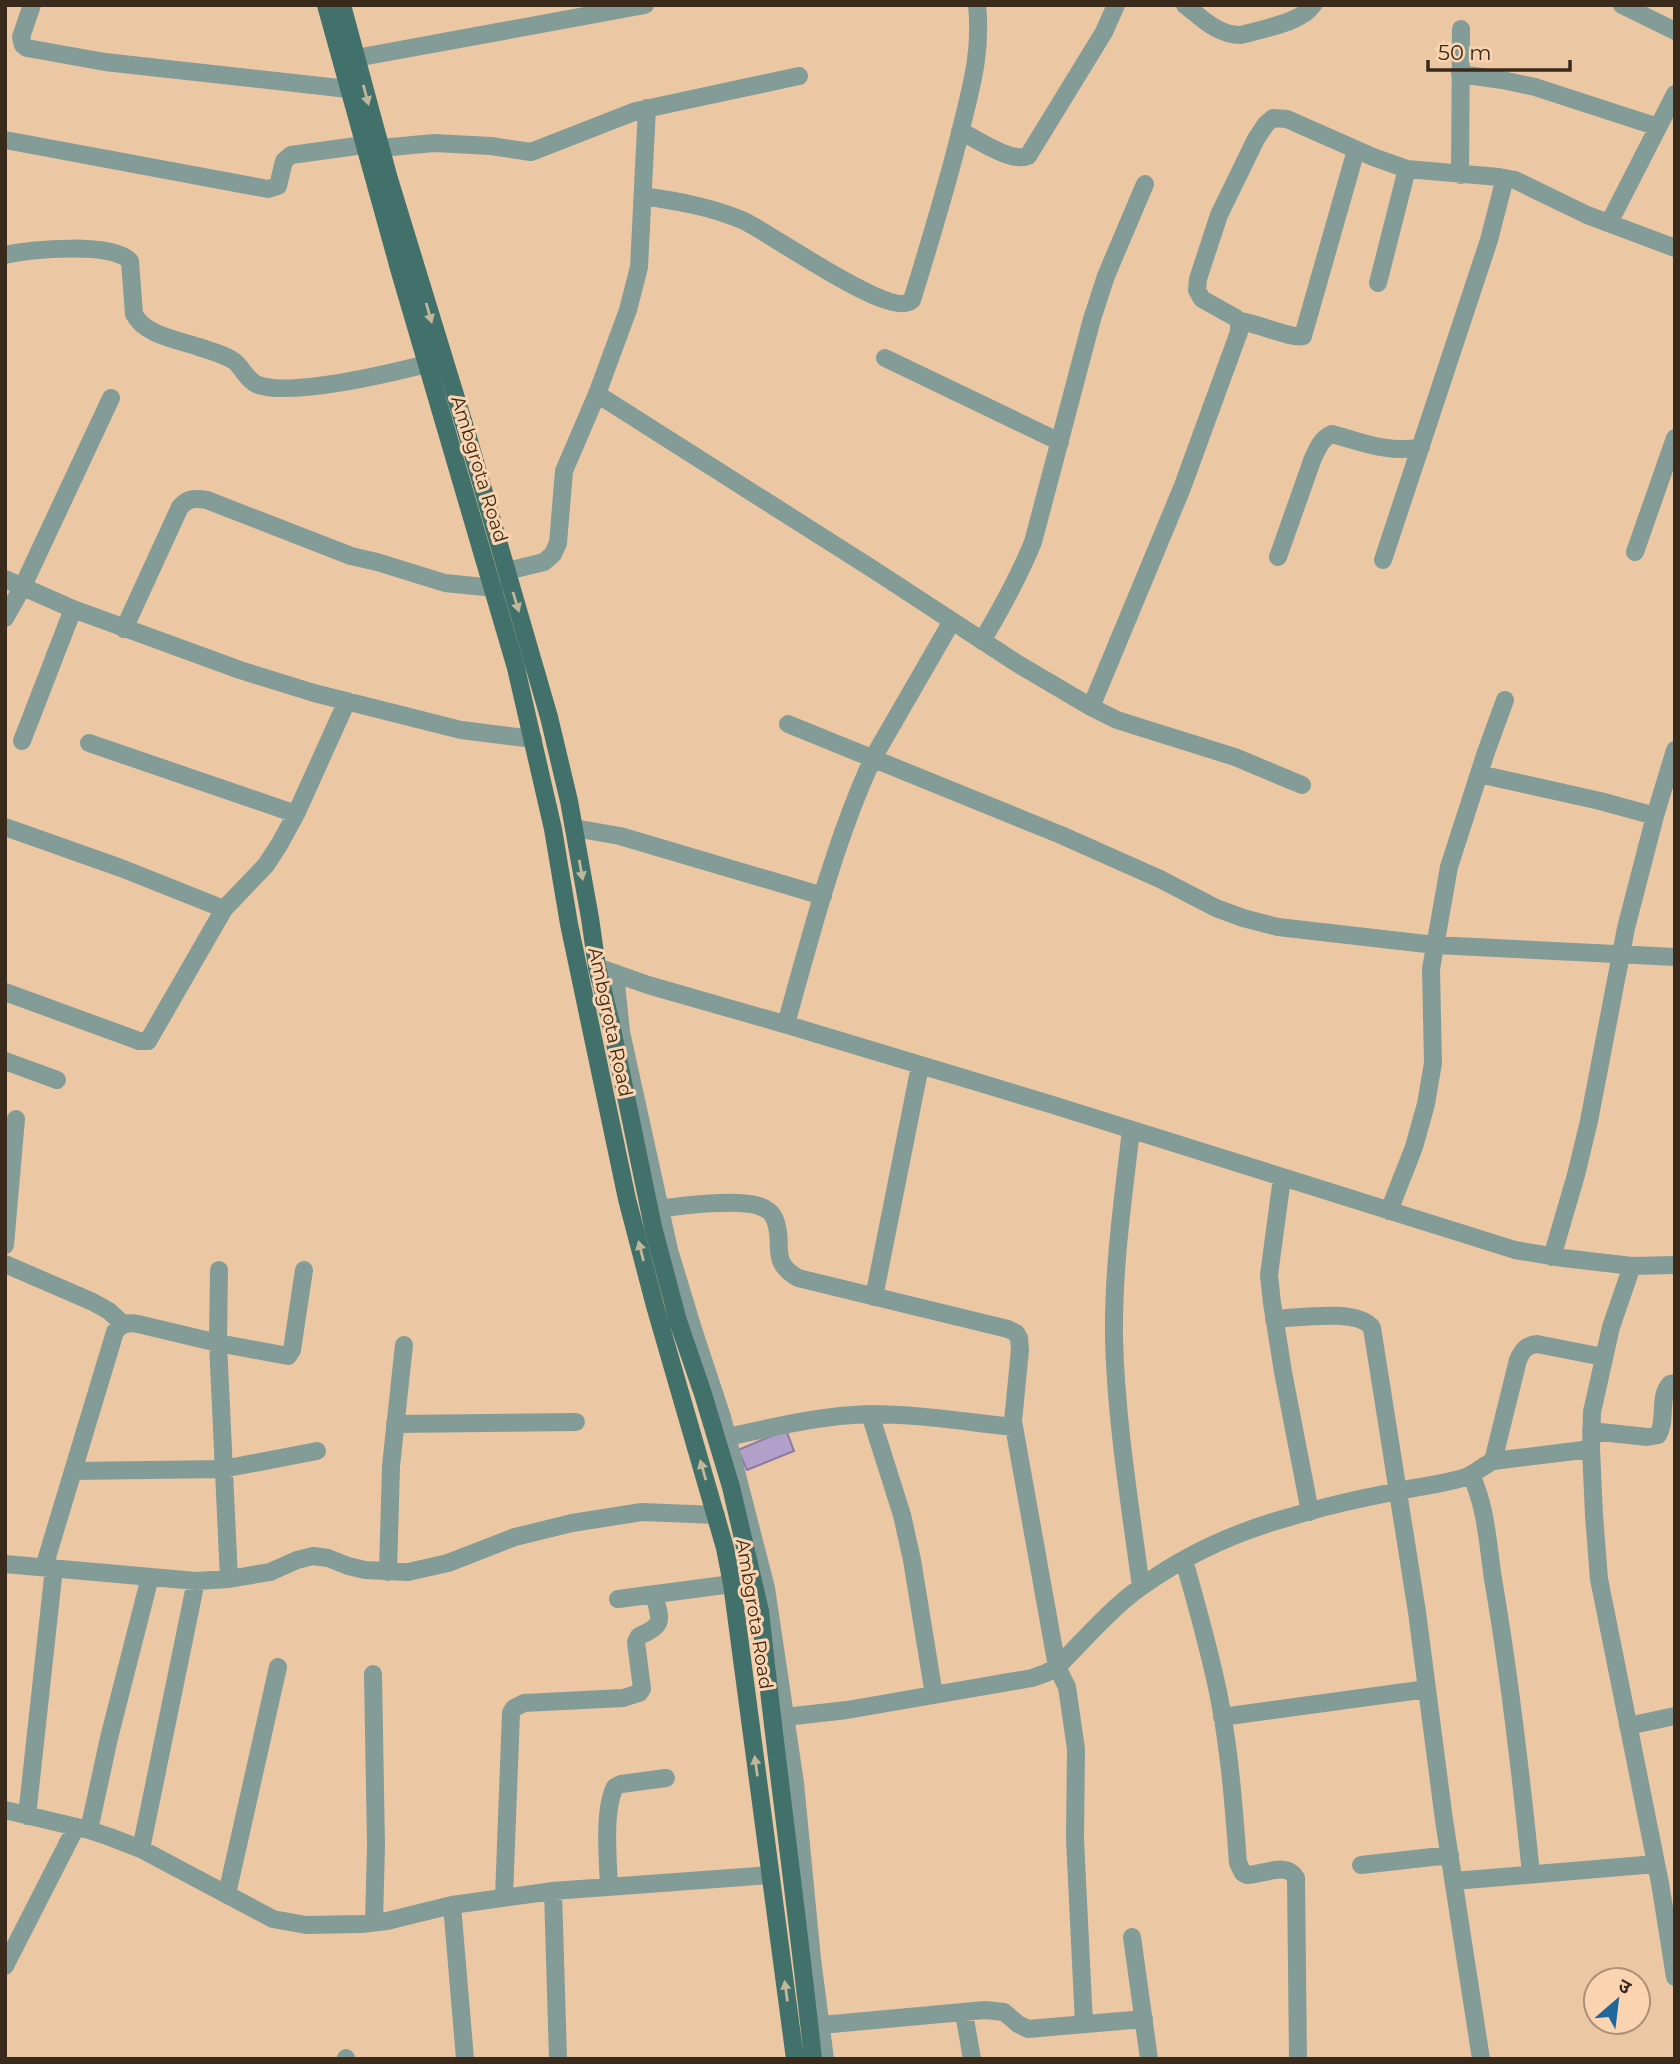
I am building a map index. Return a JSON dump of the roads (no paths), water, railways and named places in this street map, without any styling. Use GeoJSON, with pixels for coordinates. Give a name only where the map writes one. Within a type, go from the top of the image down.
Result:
{"type":"FeatureCollection","features":[{"type":"Feature","properties":{"kind":"main road","name":"Ambgrota Road"},"geometry":{"type":"LineString","coordinates":[[326,5],[348,89],[372,146],[427,364],[494,588],[533,739],[627,1199],[716,1516],[732,1584],[795,2059]]}},
{"type":"Feature","properties":{"kind":"main road"},"geometry":{"type":"LineString","coordinates":[[342,5],[356,58],[372,146],[507,571],[549,717],[574,828],[597,967],[653,1227],[678,1321],[731,1487],[757,1596],[813,2059]]}},
{"type":"Feature","properties":{"kind":"street"},"geometry":{"type":"LineString","coordinates":[[32,5],[21,37],[27,48],[105,62],[348,89]]}},
{"type":"Feature","properties":{"kind":"street"},"geometry":{"type":"LineString","coordinates":[[356,58],[645,5]]}},
{"type":"Feature","properties":{"kind":"street"},"geometry":{"type":"LineString","coordinates":[[643,196],[717,210],[778,239],[831,274],[888,302],[908,304],[912,300],[943,201],[977,62],[980,28],[977,5]]}},
{"type":"Feature","properties":{"kind":"street"},"geometry":{"type":"LineString","coordinates":[[960,131],[1009,156],[1028,156],[1104,32],[1116,5]]}},
{"type":"Feature","properties":{"kind":"street"},"geometry":{"type":"LineString","coordinates":[[1185,5],[1217,30],[1232,35],[1241,35],[1294,19],[1306,13],[1313,5]]}},
{"type":"Feature","properties":{"kind":"street"},"geometry":{"type":"LineString","coordinates":[[1622,5],[1675,32]]}},
{"type":"Feature","properties":{"kind":"street"},"geometry":{"type":"LineString","coordinates":[[1460,174],[1461,29]]}},
{"type":"Feature","properties":{"kind":"street"},"geometry":{"type":"LineString","coordinates":[[1461,74],[1535,87],[1658,127]]}},
{"type":"Feature","properties":{"kind":"street"},"geometry":{"type":"LineString","coordinates":[[5,140],[274,189],[278,186],[284,161],[290,155],[372,146],[434,144],[491,146],[531,152],[598,124],[647,108],[799,76]]}},
{"type":"Feature","properties":{"kind":"street"},"geometry":{"type":"LineString","coordinates":[[1609,223],[1675,94]]}},
{"type":"Feature","properties":{"kind":"street"},"geometry":{"type":"LineString","coordinates":[[507,571],[544,562],[558,543],[564,471],[597,394],[634,289],[639,267],[647,108]]}},
{"type":"Feature","properties":{"kind":"street"},"geometry":{"type":"LineString","coordinates":[[1356,150],[1303,337],[1296,338],[1260,325],[1239,321],[1202,299],[1197,290],[1198,279],[1219,215],[1261,132],[1273,118],[1280,117],[1407,169],[1516,180],[1587,215],[1675,248]]}},
{"type":"Feature","properties":{"kind":"street"},"geometry":{"type":"LineString","coordinates":[[1378,283],[1407,169]]}},
{"type":"Feature","properties":{"kind":"street"},"geometry":{"type":"LineString","coordinates":[[1383,560],[1489,240],[1505,178]]}},
{"type":"Feature","properties":{"kind":"street"},"geometry":{"type":"LineString","coordinates":[[982,641],[1023,567],[1033,542],[1103,286],[1145,184]]}},
{"type":"Feature","properties":{"kind":"street"},"geometry":{"type":"LineString","coordinates":[[5,256],[35,251],[102,249],[123,255],[130,261],[134,314],[137,321],[152,331],[234,361],[247,377],[258,385],[277,388],[319,385],[427,364]]}},
{"type":"Feature","properties":{"kind":"street"},"geometry":{"type":"LineString","coordinates":[[1091,707],[1182,488],[1240,332],[1239,321]]}},
{"type":"Feature","properties":{"kind":"street"},"geometry":{"type":"LineString","coordinates":[[886,358],[1060,442]]}},
{"type":"Feature","properties":{"kind":"street"},"geometry":{"type":"LineString","coordinates":[[597,394],[1018,664],[1091,707],[1117,720],[1235,757],[1302,785]]}},
{"type":"Feature","properties":{"kind":"street"},"geometry":{"type":"LineString","coordinates":[[5,618],[23,586],[111,398]]}},
{"type":"Feature","properties":{"kind":"street"},"geometry":{"type":"LineString","coordinates":[[1278,557],[1313,458],[1326,437],[1332,434],[1392,449],[1421,447]]}},
{"type":"Feature","properties":{"kind":"street"},"geometry":{"type":"LineString","coordinates":[[1636,552],[1675,438]]}},
{"type":"Feature","properties":{"kind":"street"},"geometry":{"type":"LineString","coordinates":[[124,629],[180,508],[191,499],[207,500],[321,546],[432,580],[494,588]]}},
{"type":"Feature","properties":{"kind":"street"},"geometry":{"type":"LineString","coordinates":[[5,579],[124,629],[240,670],[461,730],[533,739]]}},
{"type":"Feature","properties":{"kind":"street"},"geometry":{"type":"LineString","coordinates":[[22,741],[73,609]]}},
{"type":"Feature","properties":{"kind":"street"},"geometry":{"type":"LineString","coordinates":[[786,1024],[841,839],[873,758],[952,621]]}},
{"type":"Feature","properties":{"kind":"street"},"geometry":{"type":"LineString","coordinates":[[1389,1211],[1426,1104],[1433,1063],[1432,968],[1449,867],[1505,700]]}},
{"type":"Feature","properties":{"kind":"street"},"geometry":{"type":"LineString","coordinates":[[5,992],[139,1041],[148,1041],[224,909],[266,865],[296,814],[347,701]]}},
{"type":"Feature","properties":{"kind":"street"},"geometry":{"type":"LineString","coordinates":[[788,724],[1061,835],[1243,918],[1278,927],[1435,944],[1675,957]]}},
{"type":"Feature","properties":{"kind":"street"},"geometry":{"type":"LineString","coordinates":[[89,743],[296,814]]}},
{"type":"Feature","properties":{"kind":"street"},"geometry":{"type":"LineString","coordinates":[[1552,1256],[1589,1121],[1626,928],[1675,750]]}},
{"type":"Feature","properties":{"kind":"street"},"geometry":{"type":"LineString","coordinates":[[1479,774],[1655,816]]}},
{"type":"Feature","properties":{"kind":"street"},"geometry":{"type":"LineString","coordinates":[[5,827],[121,868],[224,909]]}},
{"type":"Feature","properties":{"kind":"street"},"geometry":{"type":"LineString","coordinates":[[574,828],[620,836],[823,896]]}},
{"type":"Feature","properties":{"kind":"street"},"geometry":{"type":"LineString","coordinates":[[597,967],[657,988],[786,1024],[1515,1250],[1632,1266],[1675,1265]]}},
{"type":"Feature","properties":{"kind":"street"},"geometry":{"type":"LineString","coordinates":[[615,973],[621,1032],[673,1264],[728,1437],[766,1588],[795,1783],[825,2059]]}},
{"type":"Feature","properties":{"kind":"street"},"geometry":{"type":"LineString","coordinates":[[5,1061],[57,1080]]}},
{"type":"Feature","properties":{"kind":"street"},"geometry":{"type":"LineString","coordinates":[[874,1297],[920,1066]]}},
{"type":"Feature","properties":{"kind":"street"},"geometry":{"type":"LineString","coordinates":[[5,1245],[16,1119]]}},
{"type":"Feature","properties":{"kind":"street"},"geometry":{"type":"LineString","coordinates":[[1131,1130],[1116,1260],[1114,1338],[1127,1481],[1141,1587]]}},
{"type":"Feature","properties":{"kind":"street"},"geometry":{"type":"LineString","coordinates":[[1282,1178],[1270,1265],[1274,1319],[1310,1512]]}},
{"type":"Feature","properties":{"kind":"street"},"geometry":{"type":"LineString","coordinates":[[660,1209],[687,1205],[760,1206],[774,1216],[778,1252],[784,1268],[797,1278],[1008,1329],[1016,1334],[1020,1343],[1014,1427],[1057,1667],[1067,1687],[1076,1749],[1075,1839],[1084,2024]]}},
{"type":"Feature","properties":{"kind":"street"},"geometry":{"type":"LineString","coordinates":[[5,1264],[93,1302],[109,1311],[123,1324],[138,1324],[288,1356],[292,1350],[303,1270]]}},
{"type":"Feature","properties":{"kind":"street"},"geometry":{"type":"LineString","coordinates":[[1632,1266],[1611,1327],[1592,1412],[1591,1440],[1599,1579],[1656,1864],[1667,1883],[1675,1977]]}},
{"type":"Feature","properties":{"kind":"street"},"geometry":{"type":"LineString","coordinates":[[219,1270],[218,1343],[229,1579]]}},
{"type":"Feature","properties":{"kind":"street"},"geometry":{"type":"LineString","coordinates":[[1274,1319],[1350,1316],[1368,1323],[1374,1336],[1481,2059]]}},
{"type":"Feature","properties":{"kind":"street"},"geometry":{"type":"LineString","coordinates":[[27,1816],[49,1568],[73,1471],[115,1332],[123,1324]]}},
{"type":"Feature","properties":{"kind":"street"},"geometry":{"type":"LineString","coordinates":[[1493,1461],[1518,1360],[1525,1348],[1536,1344],[1603,1357]]}},
{"type":"Feature","properties":{"kind":"street"},"geometry":{"type":"LineString","coordinates":[[388,1572],[391,1466],[404,1345]]}},
{"type":"Feature","properties":{"kind":"street"},"geometry":{"type":"LineString","coordinates":[[785,1717],[847,1710],[1032,1678],[1057,1667],[1141,1587],[1216,1544],[1288,1517],[1398,1491],[1437,1485],[1471,1475],[1493,1461],[1591,1440],[1658,1435],[1662,1426],[1665,1390],[1675,1383]]}},
{"type":"Feature","properties":{"kind":"street"},"geometry":{"type":"LineString","coordinates":[[728,1437],[843,1416],[870,1415],[898,1415],[1014,1427]]}},
{"type":"Feature","properties":{"kind":"street"},"geometry":{"type":"LineString","coordinates":[[870,1415],[902,1515],[934,1695]]}},
{"type":"Feature","properties":{"kind":"street"},"geometry":{"type":"LineString","coordinates":[[396,1424],[576,1422]]}},
{"type":"Feature","properties":{"kind":"street"},"geometry":{"type":"LineString","coordinates":[[73,1471],[223,1469],[317,1451]]}},
{"type":"Feature","properties":{"kind":"street"},"geometry":{"type":"LineString","coordinates":[[1471,1475],[1480,1499],[1498,1607],[1515,1725],[1531,1874]]}},
{"type":"Feature","properties":{"kind":"street"},"geometry":{"type":"LineString","coordinates":[[5,1564],[196,1581],[270,1572],[313,1556],[328,1558],[348,1566],[408,1572],[431,1567],[515,1537],[572,1523],[657,1512],[716,1516]]}},
{"type":"Feature","properties":{"kind":"street"},"geometry":{"type":"LineString","coordinates":[[1185,1560],[1222,1717],[1232,1784],[1239,1868],[1247,1875],[1286,1869],[1294,1873],[1296,1878],[1298,2059]]}},
{"type":"Feature","properties":{"kind":"street"},"geometry":{"type":"LineString","coordinates":[[5,1966],[83,1828],[150,1577]]}},
{"type":"Feature","properties":{"kind":"street"},"geometry":{"type":"LineString","coordinates":[[141,1849],[196,1581]]}},
{"type":"Feature","properties":{"kind":"street"},"geometry":{"type":"LineString","coordinates":[[618,1599],[732,1584]]}},
{"type":"Feature","properties":{"kind":"street"},"geometry":{"type":"LineString","coordinates":[[504,1897],[511,1713],[514,1708],[524,1703],[623,1698],[639,1693],[642,1689],[636,1642],[639,1636],[654,1630],[658,1625],[654,1594]]}},
{"type":"Feature","properties":{"kind":"street"},"geometry":{"type":"LineString","coordinates":[[227,1894],[278,1667]]}},
{"type":"Feature","properties":{"kind":"street"},"geometry":{"type":"LineString","coordinates":[[373,1674],[376,1846],[374,1922]]}},
{"type":"Feature","properties":{"kind":"street"},"geometry":{"type":"LineString","coordinates":[[1222,1717],[1427,1689]]}},
{"type":"Feature","properties":{"kind":"street"},"geometry":{"type":"LineString","coordinates":[[1628,1726],[1675,1716]]}},
{"type":"Feature","properties":{"kind":"street"},"geometry":{"type":"LineString","coordinates":[[609,1887],[610,1803],[615,1787],[666,1778]]}},
{"type":"Feature","properties":{"kind":"street"},"geometry":{"type":"LineString","coordinates":[[5,1810],[83,1828],[141,1849],[273,1919],[306,1925],[374,1922],[452,1905],[553,1891],[770,1875]]}},
{"type":"Feature","properties":{"kind":"street"},"geometry":{"type":"LineString","coordinates":[[1361,1865],[1450,1856]]}},
{"type":"Feature","properties":{"kind":"street"},"geometry":{"type":"LineString","coordinates":[[1454,1881],[1656,1864]]}},
{"type":"Feature","properties":{"kind":"street"},"geometry":{"type":"LineString","coordinates":[[553,1891],[558,2059]]}},
{"type":"Feature","properties":{"kind":"street"},"geometry":{"type":"LineString","coordinates":[[452,1905],[465,2059]]}},
{"type":"Feature","properties":{"kind":"street"},"geometry":{"type":"LineString","coordinates":[[1132,1937],[1149,2059]]}},
{"type":"Feature","properties":{"kind":"street"},"geometry":{"type":"LineString","coordinates":[[821,2025],[985,2010],[1004,2012],[1028,2029],[1144,2019]]}},
{"type":"Feature","properties":{"kind":"street"},"geometry":{"type":"LineString","coordinates":[[964,2013],[972,2059]]}}]}
